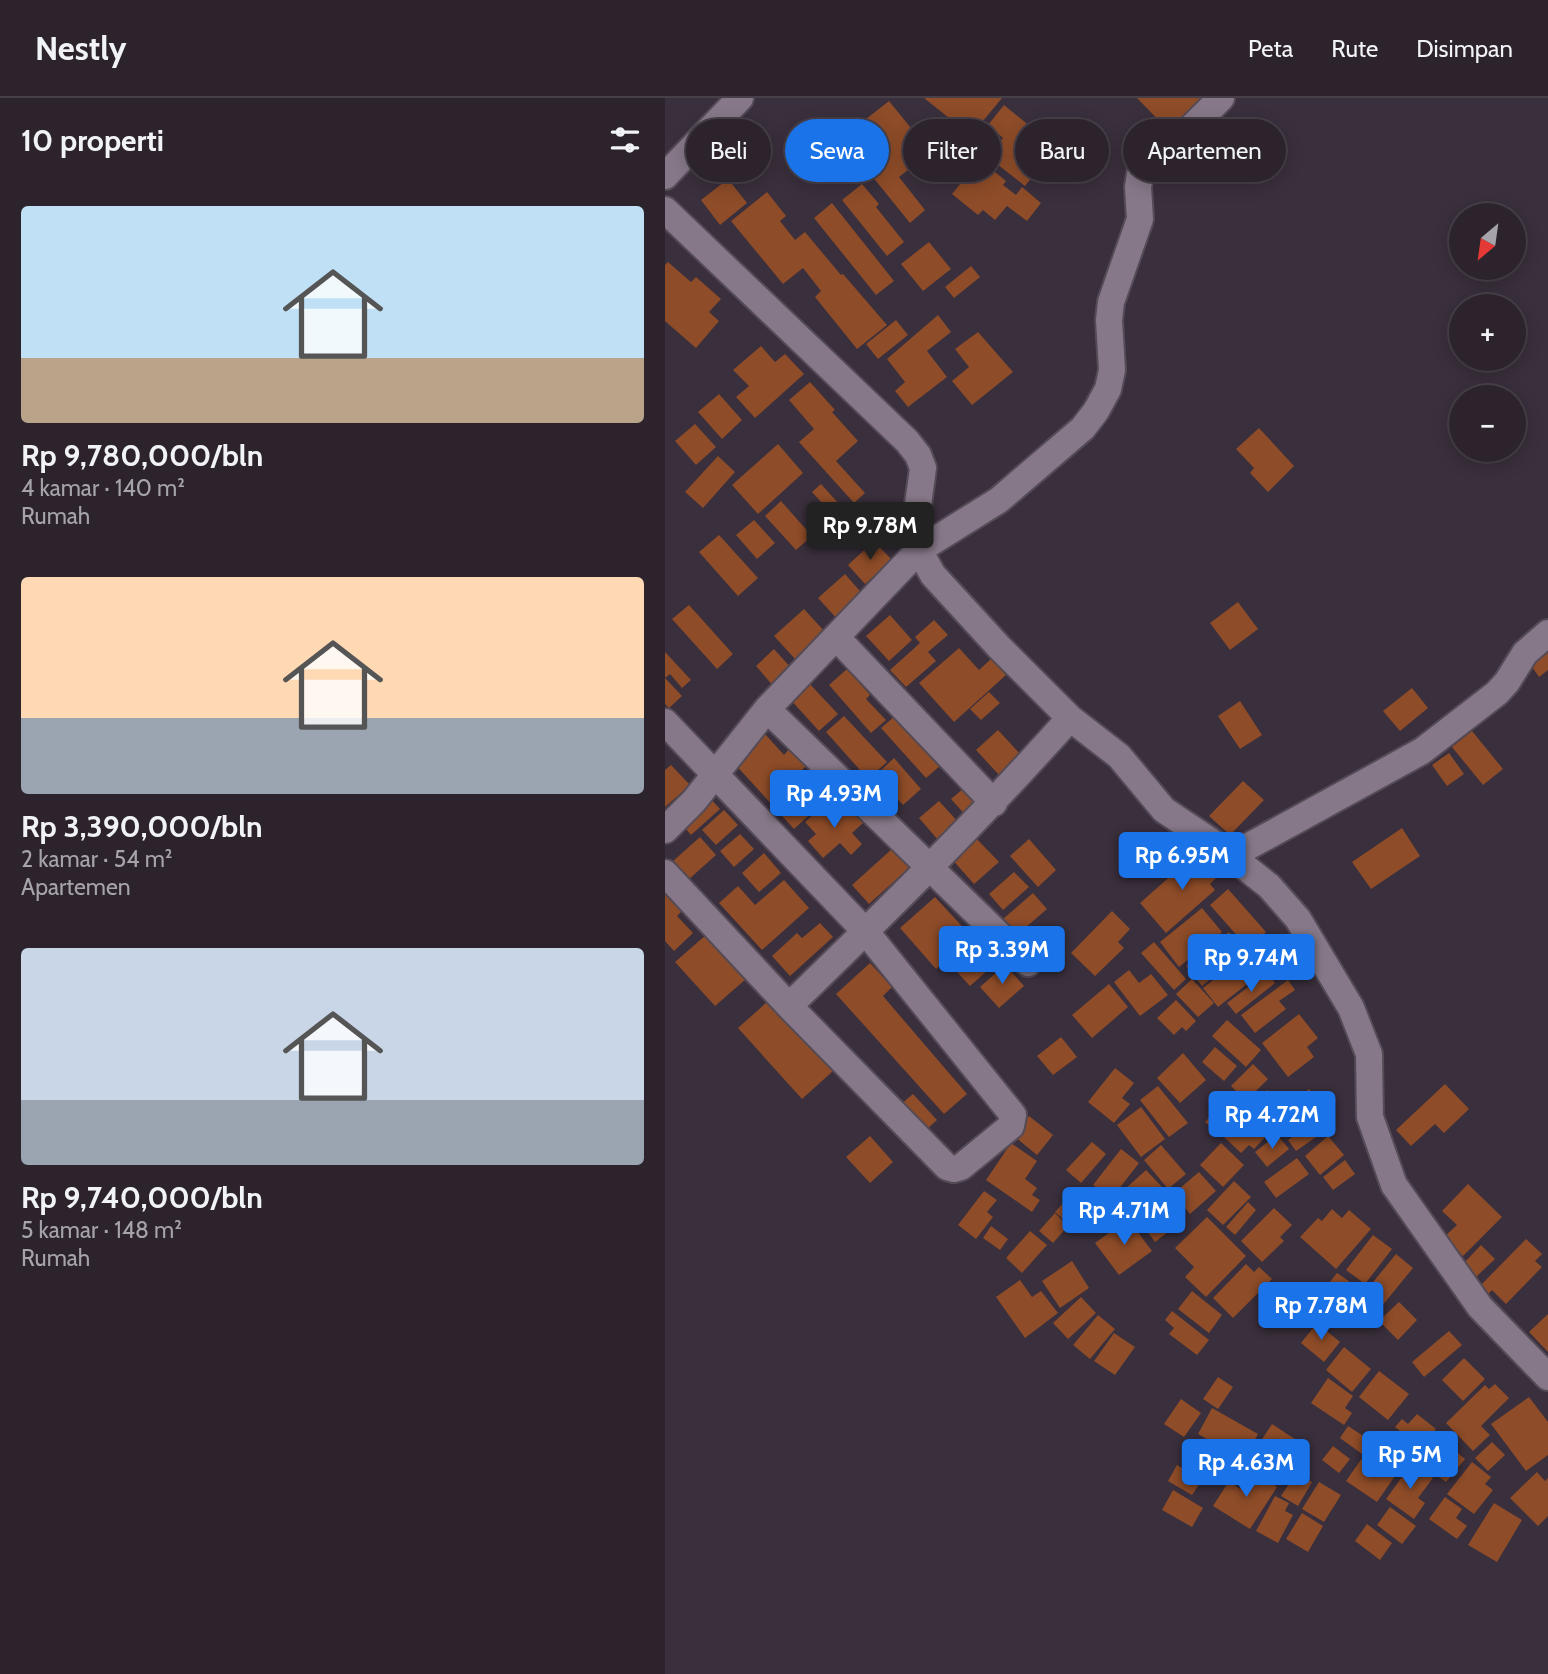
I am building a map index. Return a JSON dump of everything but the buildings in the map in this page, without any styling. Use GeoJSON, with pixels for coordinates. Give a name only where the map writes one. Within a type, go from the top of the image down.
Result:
{"type":"FeatureCollection","features":[{"type":"Feature","properties":{"kind":"street"},"geometry":{"type":"LineString","coordinates":[[665,176],[740,98]]}},
{"type":"Feature","properties":{"kind":"street"},"geometry":{"type":"LineString","coordinates":[[665,830],[694,801],[767,709],[919,550],[999,500],[1083,428],[1096,411],[1108,389],[1112,370],[1109,320],[1111,302],[1140,219],[1141,169],[1149,159],[1190,129],[1221,98]]}},
{"type":"Feature","properties":{"kind":"street"},"geometry":{"type":"LineString","coordinates":[[667,217],[907,441],[918,455],[923,468],[918,512],[919,550],[939,582],[1070,719],[1119,756],[1164,810],[1269,886],[1298,919],[1351,1008],[1369,1054],[1370,1117],[1394,1185],[1480,1307],[1548,1377]]}},
{"type":"Feature","properties":{"kind":"street"},"geometry":{"type":"LineString","coordinates":[[1231,856],[1422,751],[1497,694],[1525,653],[1548,633]]}},
{"type":"Feature","properties":{"kind":"street"},"geometry":{"type":"LineString","coordinates":[[837,637],[994,803]]}},
{"type":"Feature","properties":{"kind":"street"},"geometry":{"type":"LineString","coordinates":[[767,709],[1028,963]]}},
{"type":"Feature","properties":{"kind":"street"},"geometry":{"type":"LineString","coordinates":[[789,1006],[930,869],[1070,719]]}},
{"type":"Feature","properties":{"kind":"street"},"geometry":{"type":"LineString","coordinates":[[665,722],[866,932],[1013,1115],[1008,1131],[961,1167],[947,1167],[789,1006],[665,873]]}}]}
